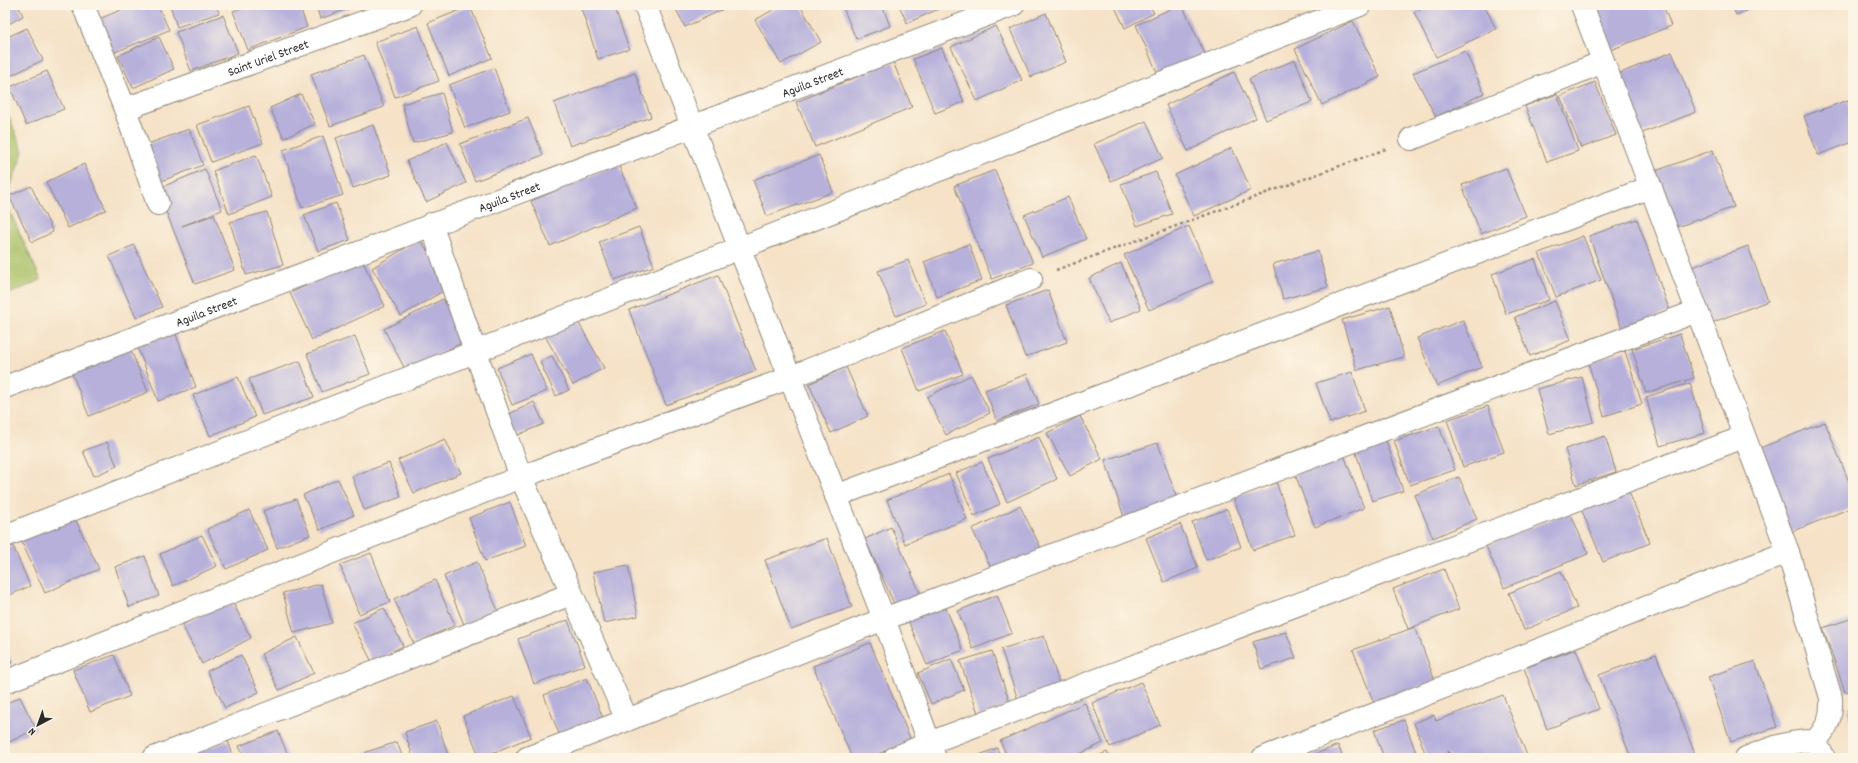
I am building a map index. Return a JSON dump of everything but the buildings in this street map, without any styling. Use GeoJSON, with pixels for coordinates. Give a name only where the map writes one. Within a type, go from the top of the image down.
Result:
{"type":"FeatureCollection","features":[{"type":"Feature","properties":{"kind":"street","name":"Saint Uriel Street"},"geometry":{"type":"LineString","coordinates":[[125,109],[410,5]]}},
{"type":"Feature","properties":{"kind":"street"},"geometry":{"type":"LineString","coordinates":[[645,5],[884,619],[932,751]]}},
{"type":"Feature","properties":{"kind":"street","name":"Aguila Street"},"geometry":{"type":"LineString","coordinates":[[5,387],[431,224],[692,128],[1014,5]]}},
{"type":"Feature","properties":{"kind":"street"},"geometry":{"type":"LineString","coordinates":[[5,536],[1360,5]]}},
{"type":"Feature","properties":{"kind":"street"},"geometry":{"type":"LineString","coordinates":[[1582,5],[1788,552],[1831,698],[1832,711],[1829,722],[1822,733],[1819,749],[1800,740],[1778,746],[1746,758]]}},
{"type":"Feature","properties":{"kind":"street"},"geometry":{"type":"LineString","coordinates":[[85,6],[125,109],[158,204]]}},
{"type":"Feature","properties":{"kind":"street"},"geometry":{"type":"LineString","coordinates":[[1411,139],[1603,62]]}},
{"type":"Feature","properties":{"kind":"street"},"geometry":{"type":"LineString","coordinates":[[836,496],[1651,188]]}},
{"type":"Feature","properties":{"kind":"street"},"geometry":{"type":"LineString","coordinates":[[431,224],[521,477],[627,720]]}},
{"type":"Feature","properties":{"kind":"street"},"geometry":{"type":"LineString","coordinates":[[5,682],[521,477],[789,378],[1031,279]]}},
{"type":"Feature","properties":{"kind":"street"},"geometry":{"type":"LineString","coordinates":[[526,758],[884,619],[1697,311]]}},
{"type":"Feature","properties":{"kind":"street"},"geometry":{"type":"LineString","coordinates":[[894,758],[932,751],[1744,437]]}},
{"type":"Feature","properties":{"kind":"street"},"geometry":{"type":"LineString","coordinates":[[1263,758],[1788,552]]}},
{"type":"Feature","properties":{"kind":"street"},"geometry":{"type":"LineString","coordinates":[[154,758],[572,594]]}},
{"type":"Feature","properties":{"kind":"path"},"geometry":{"type":"LineString","coordinates":[[1031,279],[1411,139]]}},
{"type":"Feature","properties":{"kind":"green space"},"geometry":{"type":"Polygon","coordinates":[[[5,106],[23,152],[5,201],[5,106]]]}},
{"type":"Feature","properties":{"kind":"green space"},"geometry":{"type":"Polygon","coordinates":[[[5,201],[41,280],[5,296],[5,201]]]}}]}
